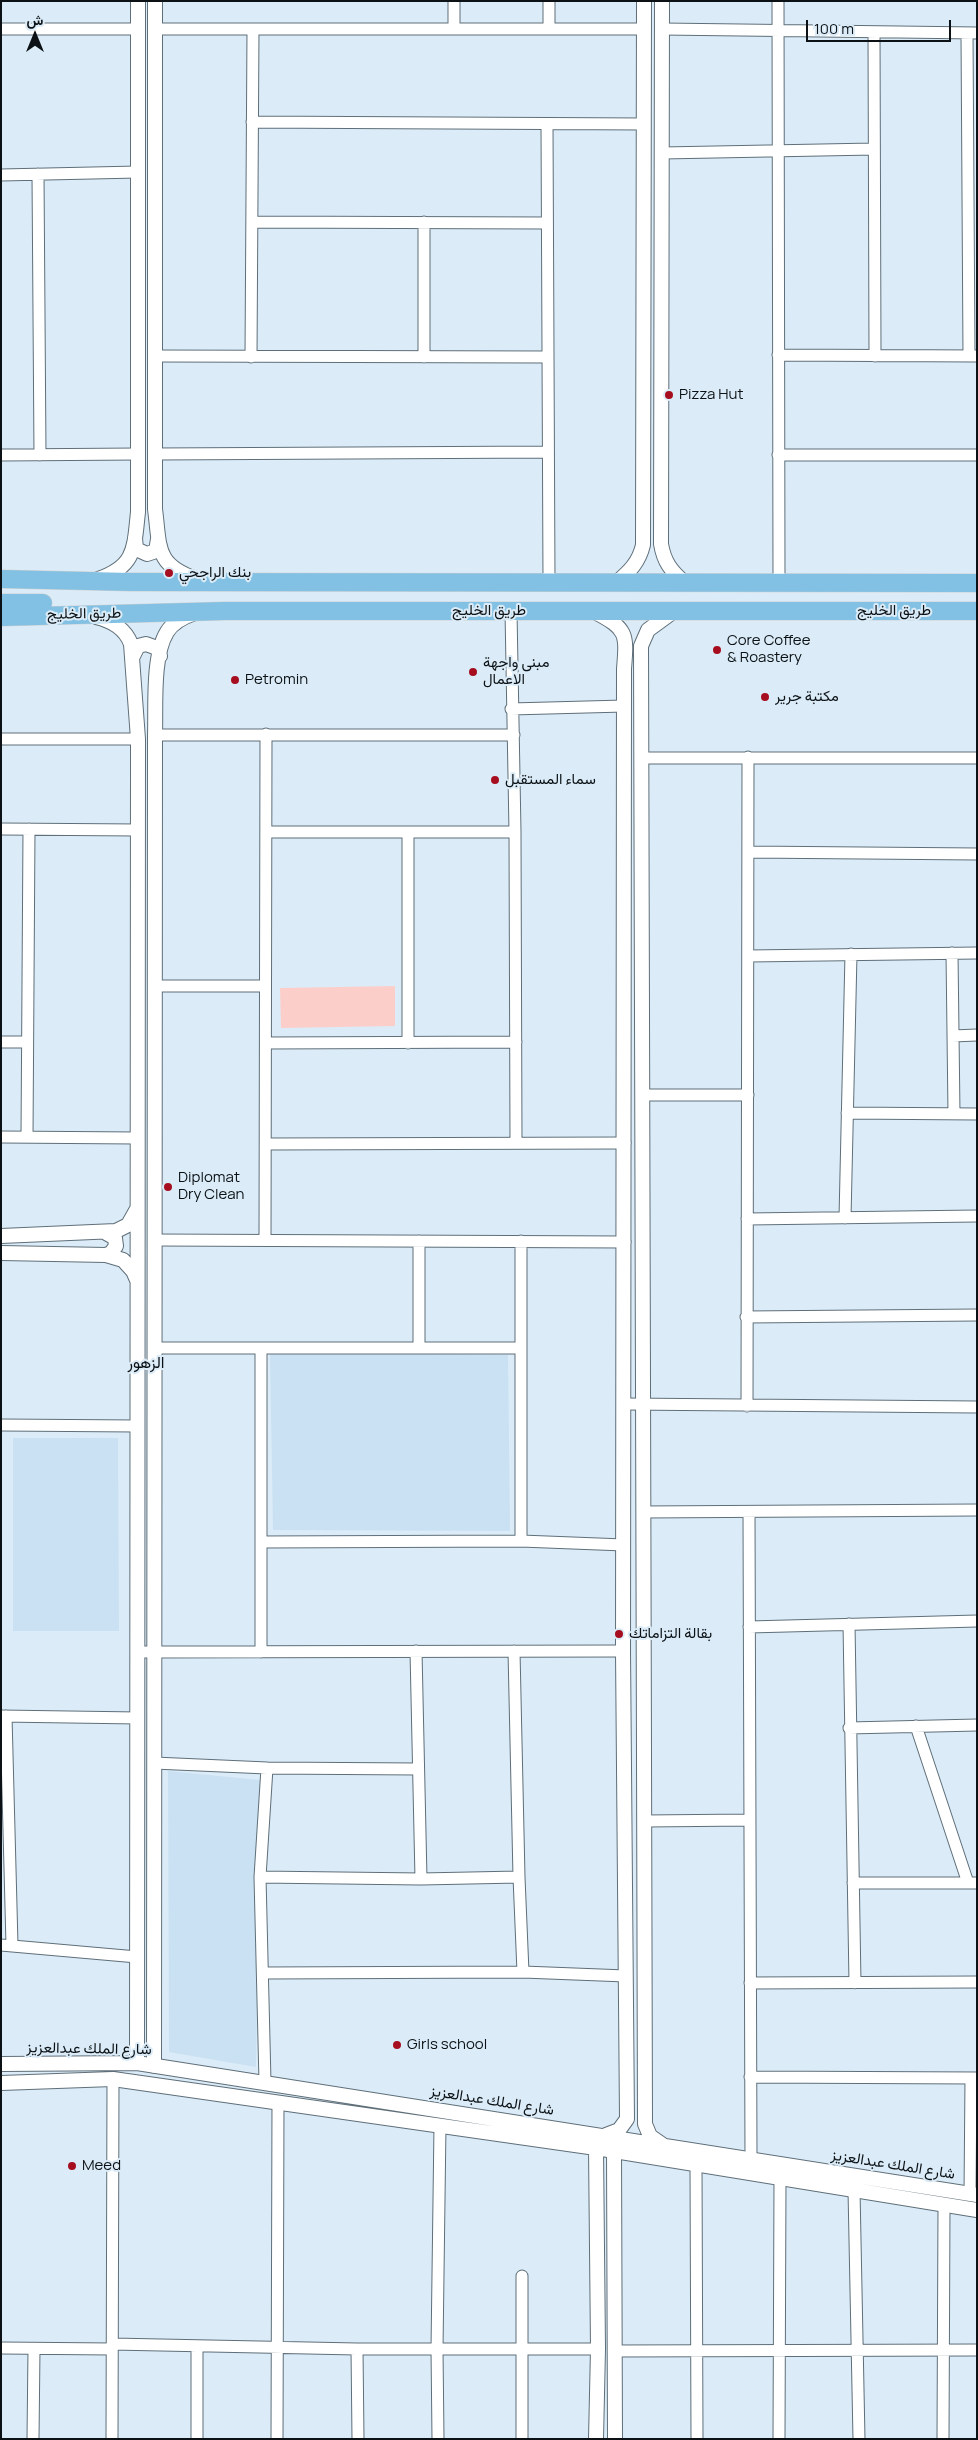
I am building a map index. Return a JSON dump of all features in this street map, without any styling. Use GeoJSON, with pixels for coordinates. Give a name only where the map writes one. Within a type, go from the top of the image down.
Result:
{"type":"FeatureCollection","features":[{"type":"Feature","properties":{"kind":"main road","name":"طريق الخليج"},"geometry":{"type":"LineString","coordinates":[[1,579],[89,582],[977,583]]}},
{"type":"Feature","properties":{"kind":"main road"},"geometry":{"type":"LineString","coordinates":[[1,591],[68,591],[131,582]]}},
{"type":"Feature","properties":{"kind":"main road"},"geometry":{"type":"LineString","coordinates":[[1,603],[112,604],[167,612]]}},
{"type":"Feature","properties":{"kind":"main road","name":"طريق الخليج"},"geometry":{"type":"LineString","coordinates":[[1,617],[200,611],[977,611]]}},
{"type":"Feature","properties":{"kind":"street"},"geometry":{"type":"LineString","coordinates":[[89,582],[111,575],[124,567],[131,554],[138,512],[138,1]]}},
{"type":"Feature","properties":{"kind":"street"},"geometry":{"type":"LineString","coordinates":[[147,1],[156,29]]}},
{"type":"Feature","properties":{"kind":"street"},"geometry":{"type":"LineString","coordinates":[[135,535],[136,549],[146,554],[153,553],[158,548],[155,509],[156,1]]}},
{"type":"Feature","properties":{"kind":"street"},"geometry":{"type":"LineString","coordinates":[[454,1],[454,29]]}},
{"type":"Feature","properties":{"kind":"street"},"geometry":{"type":"LineString","coordinates":[[549,1],[549,29]]}},
{"type":"Feature","properties":{"kind":"street"},"geometry":{"type":"LineString","coordinates":[[617,582],[632,569],[640,558],[643,545],[644,1]]}},
{"type":"Feature","properties":{"kind":"street"},"geometry":{"type":"LineString","coordinates":[[662,1],[661,544],[663,557],[671,570],[685,583]]}},
{"type":"Feature","properties":{"kind":"street"},"geometry":{"type":"LineString","coordinates":[[778,1],[779,584]]}},
{"type":"Feature","properties":{"kind":"street"},"geometry":{"type":"LineString","coordinates":[[1,29],[138,29]]}},
{"type":"Feature","properties":{"kind":"street"},"geometry":{"type":"LineString","coordinates":[[156,29],[644,29]]}},
{"type":"Feature","properties":{"kind":"street"},"geometry":{"type":"LineString","coordinates":[[251,357],[253,29]]}},
{"type":"Feature","properties":{"kind":"street"},"geometry":{"type":"LineString","coordinates":[[644,29],[662,152]]}},
{"type":"Feature","properties":{"kind":"street"},"geometry":{"type":"LineString","coordinates":[[662,29],[972,33],[973,356],[778,355]]}},
{"type":"Feature","properties":{"kind":"street"},"geometry":{"type":"LineString","coordinates":[[874,32],[875,356]]}},
{"type":"Feature","properties":{"kind":"street"},"geometry":{"type":"LineString","coordinates":[[252,122],[644,124]]}},
{"type":"Feature","properties":{"kind":"street"},"geometry":{"type":"LineString","coordinates":[[547,124],[549,582]]}},
{"type":"Feature","properties":{"kind":"street"},"geometry":{"type":"LineString","coordinates":[[662,152],[874,149]]}},
{"type":"Feature","properties":{"kind":"street"},"geometry":{"type":"LineString","coordinates":[[1,175],[138,172]]}},
{"type":"Feature","properties":{"kind":"street"},"geometry":{"type":"LineString","coordinates":[[38,174],[40,455]]}},
{"type":"Feature","properties":{"kind":"street"},"geometry":{"type":"LineString","coordinates":[[252,222],[548,223]]}},
{"type":"Feature","properties":{"kind":"street"},"geometry":{"type":"LineString","coordinates":[[424,222],[424,357]]}},
{"type":"Feature","properties":{"kind":"street"},"geometry":{"type":"LineString","coordinates":[[156,356],[548,357]]}},
{"type":"Feature","properties":{"kind":"street"},"geometry":{"type":"LineString","coordinates":[[156,454],[548,452]]}},
{"type":"Feature","properties":{"kind":"street"},"geometry":{"type":"LineString","coordinates":[[1,455],[138,454]]}},
{"type":"Feature","properties":{"kind":"street"},"geometry":{"type":"LineString","coordinates":[[778,455],[977,456]]}},
{"type":"Feature","properties":{"kind":"street"},"geometry":{"type":"LineString","coordinates":[[158,535],[163,556],[172,569],[206,582]]}},
{"type":"Feature","properties":{"kind":"street"},"geometry":{"type":"LineString","coordinates":[[154,2066],[155,735],[160,656],[164,638],[171,627],[185,617],[200,611]]}},
{"type":"Feature","properties":{"kind":"street"},"geometry":{"type":"LineString","coordinates":[[594,611],[616,623],[622,630],[626,648],[624,684],[625,1404],[623,1651],[627,2119],[620,2130],[606,2135]]}},
{"type":"Feature","properties":{"kind":"street"},"geometry":{"type":"LineString","coordinates":[[510,612],[511,709],[514,735],[516,1144]]}},
{"type":"Feature","properties":{"kind":"street"},"geometry":{"type":"LineString","coordinates":[[663,2145],[650,2136],[645,2124],[641,646],[644,637],[654,624],[674,612]]}},
{"type":"Feature","properties":{"kind":"street"},"geometry":{"type":"LineString","coordinates":[[85,614],[112,622],[124,632],[131,644],[138,739],[137,2063]]}},
{"type":"Feature","properties":{"kind":"street"},"geometry":{"type":"LineString","coordinates":[[133,656],[138,646],[146,644],[157,648],[160,656]]}},
{"type":"Feature","properties":{"kind":"street"},"geometry":{"type":"LineString","coordinates":[[624,684],[635,686],[642,694]]}},
{"type":"Feature","properties":{"kind":"street"},"geometry":{"type":"LineString","coordinates":[[511,709],[624,706]]}},
{"type":"Feature","properties":{"kind":"street"},"geometry":{"type":"LineString","coordinates":[[265,1240],[266,734]]}},
{"type":"Feature","properties":{"kind":"street"},"geometry":{"type":"LineString","coordinates":[[155,735],[514,735]]}},
{"type":"Feature","properties":{"kind":"street"},"geometry":{"type":"LineString","coordinates":[[1,739],[138,739]]}},
{"type":"Feature","properties":{"kind":"street"},"geometry":{"type":"LineString","coordinates":[[747,1406],[748,757]]}},
{"type":"Feature","properties":{"kind":"street"},"geometry":{"type":"LineString","coordinates":[[641,758],[977,758]]}},
{"type":"Feature","properties":{"kind":"street"},"geometry":{"type":"LineString","coordinates":[[1,829],[138,830]]}},
{"type":"Feature","properties":{"kind":"street"},"geometry":{"type":"LineString","coordinates":[[27,1137],[29,829]]}},
{"type":"Feature","properties":{"kind":"street"},"geometry":{"type":"LineString","coordinates":[[266,832],[515,832]]}},
{"type":"Feature","properties":{"kind":"street"},"geometry":{"type":"LineString","coordinates":[[408,832],[408,1043]]}},
{"type":"Feature","properties":{"kind":"street"},"geometry":{"type":"LineString","coordinates":[[749,852],[977,854]]}},
{"type":"Feature","properties":{"kind":"street"},"geometry":{"type":"LineString","coordinates":[[952,953],[954,1114]]}},
{"type":"Feature","properties":{"kind":"street"},"geometry":{"type":"LineString","coordinates":[[748,956],[977,953]]}},
{"type":"Feature","properties":{"kind":"street"},"geometry":{"type":"LineString","coordinates":[[845,1218],[851,954]]}},
{"type":"Feature","properties":{"kind":"street"},"geometry":{"type":"LineString","coordinates":[[155,986],[265,986]]}},
{"type":"Feature","properties":{"kind":"street"},"geometry":{"type":"LineString","coordinates":[[953,1036],[977,1035]]}},
{"type":"Feature","properties":{"kind":"street"},"geometry":{"type":"LineString","coordinates":[[1,1042],[27,1042]]}},
{"type":"Feature","properties":{"kind":"street"},"geometry":{"type":"LineString","coordinates":[[266,1043],[516,1042]]}},
{"type":"Feature","properties":{"kind":"street"},"geometry":{"type":"LineString","coordinates":[[642,1095],[748,1095]]}},
{"type":"Feature","properties":{"kind":"street"},"geometry":{"type":"LineString","coordinates":[[848,1113],[977,1114]]}},
{"type":"Feature","properties":{"kind":"street"},"geometry":{"type":"LineString","coordinates":[[1,1137],[144,1139],[147,1143],[147,1176],[155,1206]]}},
{"type":"Feature","properties":{"kind":"street"},"geometry":{"type":"LineString","coordinates":[[266,1144],[625,1143]]}},
{"type":"Feature","properties":{"kind":"street"},"geometry":{"type":"LineString","coordinates":[[1,1236],[106,1233],[116,1231],[128,1225],[138,1208]]}},
{"type":"Feature","properties":{"kind":"street"},"geometry":{"type":"LineString","coordinates":[[747,1220],[977,1216]]}},
{"type":"Feature","properties":{"kind":"street"},"geometry":{"type":"LineString","coordinates":[[106,1233],[115,1238],[116,1246],[111,1254],[106,1255]]}},
{"type":"Feature","properties":{"kind":"street"},"geometry":{"type":"LineString","coordinates":[[155,1240],[624,1242]]}},
{"type":"Feature","properties":{"kind":"street"},"geometry":{"type":"LineString","coordinates":[[418,1241],[419,1348]]}},
{"type":"Feature","properties":{"kind":"street"},"geometry":{"type":"LineString","coordinates":[[520,1541],[521,1241]]}},
{"type":"Feature","properties":{"kind":"street"},"geometry":{"type":"LineString","coordinates":[[1,1253],[106,1255],[123,1260],[133,1271],[138,1281]]}},
{"type":"Feature","properties":{"kind":"street"},"geometry":{"type":"LineString","coordinates":[[746,1317],[977,1315]]}},
{"type":"Feature","properties":{"kind":"street"},"geometry":{"type":"LineString","coordinates":[[155,1348],[520,1348]]}},
{"type":"Feature","properties":{"kind":"street"},"geometry":{"type":"LineString","coordinates":[[261,1348],[261,1652]]}},
{"type":"Feature","properties":{"kind":"street"},"geometry":{"type":"LineString","coordinates":[[625,1404],[977,1407]]}},
{"type":"Feature","properties":{"kind":"street"},"geometry":{"type":"LineString","coordinates":[[1,1425],[137,1426]]}},
{"type":"Feature","properties":{"kind":"street"},"geometry":{"type":"LineString","coordinates":[[643,1512],[977,1510]]}},
{"type":"Feature","properties":{"kind":"street"},"geometry":{"type":"LineString","coordinates":[[749,1512],[751,2158]]}},
{"type":"Feature","properties":{"kind":"street"},"geometry":{"type":"LineString","coordinates":[[261,1542],[520,1541],[624,1545]]}},
{"type":"Feature","properties":{"kind":"street"},"geometry":{"type":"LineString","coordinates":[[749,1627],[977,1621]]}},
{"type":"Feature","properties":{"kind":"street"},"geometry":{"type":"LineString","coordinates":[[849,1624],[849,1728],[855,1983]]}},
{"type":"Feature","properties":{"kind":"street"},"geometry":{"type":"LineString","coordinates":[[514,1651],[523,1972]]}},
{"type":"Feature","properties":{"kind":"street"},"geometry":{"type":"LineString","coordinates":[[138,1652],[623,1651]]}},
{"type":"Feature","properties":{"kind":"street"},"geometry":{"type":"LineString","coordinates":[[416,1652],[420,1879]]}},
{"type":"Feature","properties":{"kind":"street"},"geometry":{"type":"LineString","coordinates":[[137,1957],[7,1945],[4,1716],[138,1718]]}},
{"type":"Feature","properties":{"kind":"street"},"geometry":{"type":"LineString","coordinates":[[849,1728],[977,1725]]}},
{"type":"Feature","properties":{"kind":"street"},"geometry":{"type":"LineString","coordinates":[[853,1883],[973,1883],[916,1726]]}},
{"type":"Feature","properties":{"kind":"street"},"geometry":{"type":"LineString","coordinates":[[154,1763],[267,1768],[418,1769]]}},
{"type":"Feature","properties":{"kind":"street"},"geometry":{"type":"LineString","coordinates":[[265,2082],[260,1876],[267,1768]]}},
{"type":"Feature","properties":{"kind":"street"},"geometry":{"type":"LineString","coordinates":[[645,1821],[749,1820]]}},
{"type":"Feature","properties":{"kind":"street"},"geometry":{"type":"LineString","coordinates":[[260,1876],[420,1879],[519,1876]]}},
{"type":"Feature","properties":{"kind":"street"},"geometry":{"type":"LineString","coordinates":[[263,1973],[523,1972],[626,1976]]}},
{"type":"Feature","properties":{"kind":"street"},"geometry":{"type":"LineString","coordinates":[[750,1983],[977,1982]]}},
{"type":"Feature","properties":{"kind":"street","name":"شارع الملك عبدالعزيز"},"geometry":{"type":"LineString","coordinates":[[1,2064],[137,2063],[973,2194]]}},
{"type":"Feature","properties":{"kind":"street"},"geometry":{"type":"LineString","coordinates":[[750,2077],[974,2078],[973,2194]]}},
{"type":"Feature","properties":{"kind":"street"},"geometry":{"type":"LineString","coordinates":[[112,2439],[113,2079]]}},
{"type":"Feature","properties":{"kind":"street","name":"شارع الملك عبدالعزيز"},"geometry":{"type":"LineString","coordinates":[[1,2083],[113,2079],[614,2150],[780,2180],[977,2210]]}},
{"type":"Feature","properties":{"kind":"street"},"geometry":{"type":"LineString","coordinates":[[277,2439],[278,2102]]}},
{"type":"Feature","properties":{"kind":"street"},"geometry":{"type":"LineString","coordinates":[[438,2439],[436,2349],[440,2126]]}},
{"type":"Feature","properties":{"kind":"street"},"geometry":{"type":"LineString","coordinates":[[596,2148],[598,2349],[596,2439]]}},
{"type":"Feature","properties":{"kind":"street"},"geometry":{"type":"LineString","coordinates":[[614,2150],[615,2439]]}},
{"type":"Feature","properties":{"kind":"street"},"geometry":{"type":"LineString","coordinates":[[696,2165],[697,2439]]}},
{"type":"Feature","properties":{"kind":"street"},"geometry":{"type":"LineString","coordinates":[[779,2439],[780,2180]]}},
{"type":"Feature","properties":{"kind":"street"},"geometry":{"type":"LineString","coordinates":[[854,2190],[859,2350],[859,2439]]}},
{"type":"Feature","properties":{"kind":"street"},"geometry":{"type":"LineString","coordinates":[[943,2439],[944,2205]]}},
{"type":"Feature","properties":{"kind":"street"},"geometry":{"type":"LineString","coordinates":[[522,2276],[522,2439]]}},
{"type":"Feature","properties":{"kind":"street"},"geometry":{"type":"LineString","coordinates":[[196,2439],[197,2347]]}},
{"type":"Feature","properties":{"kind":"street"},"geometry":{"type":"LineString","coordinates":[[1,2348],[598,2349]]}},
{"type":"Feature","properties":{"kind":"street"},"geometry":{"type":"LineString","coordinates":[[33,2439],[34,2349]]}},
{"type":"Feature","properties":{"kind":"street"},"geometry":{"type":"LineString","coordinates":[[357,2349],[358,2439]]}},
{"type":"Feature","properties":{"kind":"street"},"geometry":{"type":"LineString","coordinates":[[614,2351],[779,2349],[977,2350]]}},
{"type":"Feature","properties":{"kind":"shaded area"},"geometry":{"type":"Polygon","coordinates":[[[395,986],[395,1026],[281,1028],[280,988],[395,986]]]}},
{"type":"Feature","properties":{"kind":"shaded area"},"geometry":{"type":"Polygon","coordinates":[[[270,1352],[508,1355],[510,1531],[273,1530],[270,1352]]]}},
{"type":"Feature","properties":{"kind":"shaded area"},"geometry":{"type":"Polygon","coordinates":[[[13,1438],[118,1438],[119,1631],[13,1631],[13,1438]]]}},
{"type":"Feature","properties":{"kind":"shaded area"},"geometry":{"type":"Polygon","coordinates":[[[168,1771],[260,1780],[256,2067],[169,2052],[168,1771]]]}},
{"type":"Feature","properties":{"kind":"place","name":"Pizza Hut"},"geometry":{"type":"Point","coordinates":[669,395]}},
{"type":"Feature","properties":{"kind":"place","name":"بنك الراجحي"},"geometry":{"type":"Point","coordinates":[169,573]}},
{"type":"Feature","properties":{"kind":"place","name":"Core Coffee & Roastery"},"geometry":{"type":"Point","coordinates":[717,650]}},
{"type":"Feature","properties":{"kind":"place","name":"مبنى واجهة الاعمال"},"geometry":{"type":"Point","coordinates":[473,672]}},
{"type":"Feature","properties":{"kind":"place","name":"Petromin"},"geometry":{"type":"Point","coordinates":[235,680]}},
{"type":"Feature","properties":{"kind":"place","name":"مكتبة جرير"},"geometry":{"type":"Point","coordinates":[765,697]}},
{"type":"Feature","properties":{"kind":"place","name":"سماء المستقبل"},"geometry":{"type":"Point","coordinates":[495,780]}},
{"type":"Feature","properties":{"kind":"place","name":"Diplomat Dry Clean"},"geometry":{"type":"Point","coordinates":[168,1187]}},
{"type":"Feature","properties":{"kind":"place","name":"بقالة التزاماتك"},"geometry":{"type":"Point","coordinates":[619,1634]}},
{"type":"Feature","properties":{"kind":"place","name":"Girls school"},"geometry":{"type":"Point","coordinates":[397,2045]}},
{"type":"Feature","properties":{"kind":"place","name":"Meed"},"geometry":{"type":"Point","coordinates":[72,2166]}},
{"type":"Feature","properties":{"kind":"district","name":"الزهور"},"geometry":{"type":"Point","coordinates":[146,1364]}}]}
